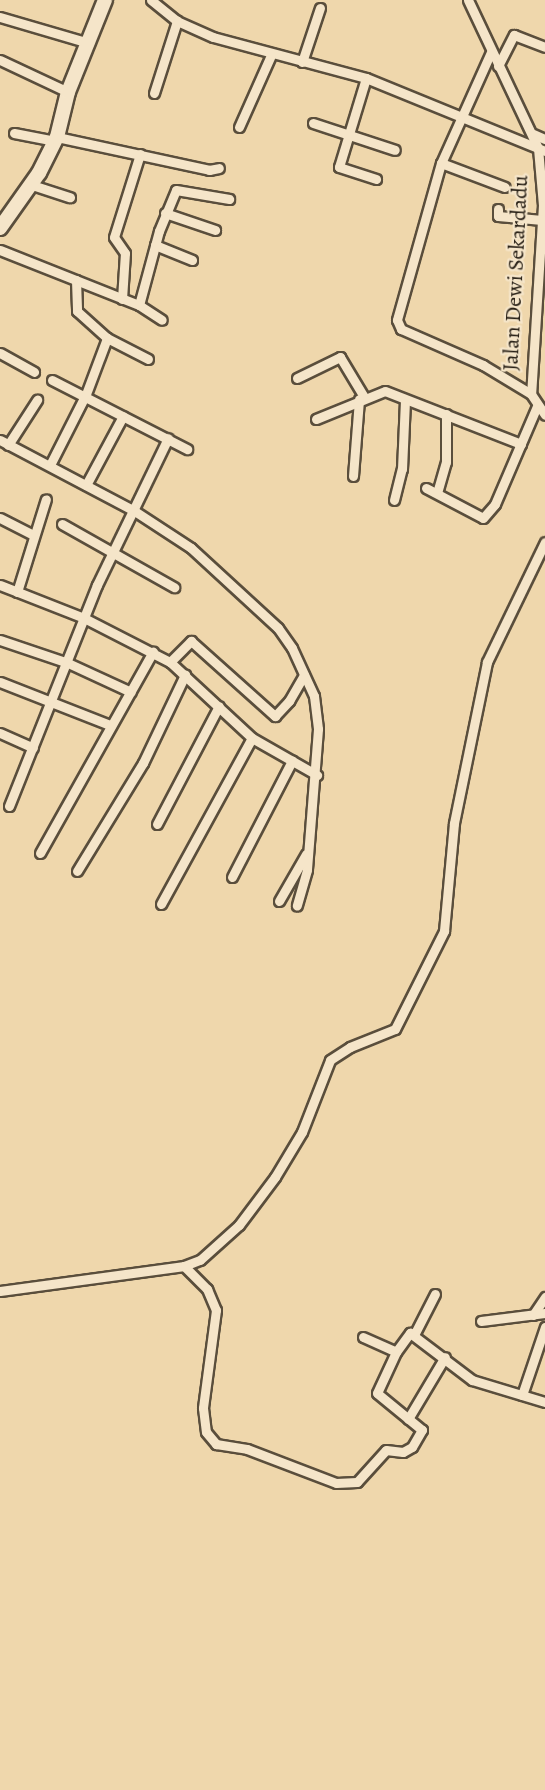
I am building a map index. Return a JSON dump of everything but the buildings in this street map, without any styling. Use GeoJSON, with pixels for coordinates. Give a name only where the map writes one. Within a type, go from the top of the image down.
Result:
{"type":"FeatureCollection","features":[{"type":"Feature","properties":{"kind":"street"},"geometry":{"type":"LineString","coordinates":[[151,0],[177,21],[213,37],[271,55],[366,78],[458,118],[541,150]]}},
{"type":"Feature","properties":{"kind":"street","name":"Jalan Dewi Sekardadu"},"geometry":{"type":"LineString","coordinates":[[468,0],[491,52],[541,150],[544,185],[542,276],[533,315],[531,394],[545,415]]}},
{"type":"Feature","properties":{"kind":"street"},"geometry":{"type":"LineString","coordinates":[[0,228],[32,184],[56,139],[68,92],[89,43],[102,1]]}},
{"type":"Feature","properties":{"kind":"street"},"geometry":{"type":"LineString","coordinates":[[302,62],[320,8]]}},
{"type":"Feature","properties":{"kind":"street"},"geometry":{"type":"LineString","coordinates":[[0,17],[89,43]]}},
{"type":"Feature","properties":{"kind":"street"},"geometry":{"type":"LineString","coordinates":[[154,93],[177,21]]}},
{"type":"Feature","properties":{"kind":"street"},"geometry":{"type":"LineString","coordinates":[[498,66],[514,35],[545,47]]}},
{"type":"Feature","properties":{"kind":"street"},"geometry":{"type":"LineString","coordinates":[[491,52],[458,118],[441,163],[397,320],[401,329],[483,365],[531,394]]}},
{"type":"Feature","properties":{"kind":"street"},"geometry":{"type":"LineString","coordinates":[[239,127],[271,55]]}},
{"type":"Feature","properties":{"kind":"street"},"geometry":{"type":"LineString","coordinates":[[0,60],[68,92]]}},
{"type":"Feature","properties":{"kind":"street"},"geometry":{"type":"LineString","coordinates":[[366,78],[339,167],[376,179]]}},
{"type":"Feature","properties":{"kind":"street"},"geometry":{"type":"LineString","coordinates":[[313,123],[395,150]]}},
{"type":"Feature","properties":{"kind":"street"},"geometry":{"type":"LineString","coordinates":[[14,133],[140,154],[209,170],[219,168]]}},
{"type":"Feature","properties":{"kind":"street"},"geometry":{"type":"LineString","coordinates":[[533,134],[545,139]]}},
{"type":"Feature","properties":{"kind":"street"},"geometry":{"type":"LineString","coordinates":[[122,299],[125,253],[114,237],[140,154]]}},
{"type":"Feature","properties":{"kind":"street"},"geometry":{"type":"LineString","coordinates":[[441,163],[505,187]]}},
{"type":"Feature","properties":{"kind":"street"},"geometry":{"type":"LineString","coordinates":[[32,184],[69,197]]}},
{"type":"Feature","properties":{"kind":"street"},"geometry":{"type":"LineString","coordinates":[[140,305],[154,245],[165,213],[179,189],[229,199]]}},
{"type":"Feature","properties":{"kind":"street"},"geometry":{"type":"LineString","coordinates":[[498,209],[498,216],[542,220]]}},
{"type":"Feature","properties":{"kind":"street"},"geometry":{"type":"LineString","coordinates":[[165,213],[215,230]]}},
{"type":"Feature","properties":{"kind":"street"},"geometry":{"type":"LineString","coordinates":[[154,245],[192,260]]}},
{"type":"Feature","properties":{"kind":"street"},"geometry":{"type":"LineString","coordinates":[[0,250],[140,305],[162,320]]}},
{"type":"Feature","properties":{"kind":"street"},"geometry":{"type":"LineString","coordinates":[[76,280],[76,311],[107,338],[148,359]]}},
{"type":"Feature","properties":{"kind":"street"},"geometry":{"type":"LineString","coordinates":[[533,315],[545,318]]}},
{"type":"Feature","properties":{"kind":"street"},"geometry":{"type":"LineString","coordinates":[[50,465],[86,394],[107,338]]}},
{"type":"Feature","properties":{"kind":"street"},"geometry":{"type":"LineString","coordinates":[[0,353],[34,372]]}},
{"type":"Feature","properties":{"kind":"street"},"geometry":{"type":"LineString","coordinates":[[297,378],[340,357],[362,398],[354,476]]}},
{"type":"Feature","properties":{"kind":"street"},"geometry":{"type":"LineString","coordinates":[[52,380],[86,394],[187,449]]}},
{"type":"Feature","properties":{"kind":"street"},"geometry":{"type":"LineString","coordinates":[[316,419],[362,398],[385,392],[521,444]]}},
{"type":"Feature","properties":{"kind":"street"},"geometry":{"type":"LineString","coordinates":[[37,400],[4,442],[133,510],[191,548],[278,628],[304,675],[316,706],[317,775],[306,854],[307,870],[297,906]]}},
{"type":"Feature","properties":{"kind":"street"},"geometry":{"type":"LineString","coordinates":[[394,500],[402,469],[405,400]]}},
{"type":"Feature","properties":{"kind":"street"},"geometry":{"type":"LineString","coordinates":[[426,488],[483,518],[495,504],[537,406]]}},
{"type":"Feature","properties":{"kind":"street"},"geometry":{"type":"LineString","coordinates":[[437,494],[446,462],[446,414]]}},
{"type":"Feature","properties":{"kind":"street"},"geometry":{"type":"LineString","coordinates":[[86,485],[123,416]]}},
{"type":"Feature","properties":{"kind":"street"},"geometry":{"type":"LineString","coordinates":[[9,806],[53,702],[84,618],[168,438]]}},
{"type":"Feature","properties":{"kind":"street"},"geometry":{"type":"LineString","coordinates":[[17,592],[46,499]]}},
{"type":"Feature","properties":{"kind":"street"},"geometry":{"type":"LineString","coordinates":[[0,518],[34,535]]}},
{"type":"Feature","properties":{"kind":"street"},"geometry":{"type":"LineString","coordinates":[[62,524],[174,587]]}},
{"type":"Feature","properties":{"kind":"street"},"geometry":{"type":"LineString","coordinates":[[0,1291],[184,1266],[208,1254],[239,1225],[302,1132],[330,1060],[350,1047],[395,1029],[440,946],[454,823],[478,690],[487,662],[545,542]]}},
{"type":"Feature","properties":{"kind":"street"},"geometry":{"type":"LineString","coordinates":[[0,585],[84,618],[170,662],[252,738],[317,775]]}},
{"type":"Feature","properties":{"kind":"street"},"geometry":{"type":"LineString","coordinates":[[0,640],[68,663],[131,692]]}},
{"type":"Feature","properties":{"kind":"street"},"geometry":{"type":"LineString","coordinates":[[170,662],[191,642],[274,716],[290,701],[304,675]]}},
{"type":"Feature","properties":{"kind":"street"},"geometry":{"type":"LineString","coordinates":[[40,853],[153,652]]}},
{"type":"Feature","properties":{"kind":"street"},"geometry":{"type":"LineString","coordinates":[[77,871],[143,762],[185,675]]}},
{"type":"Feature","properties":{"kind":"street"},"geometry":{"type":"LineString","coordinates":[[0,682],[110,725]]}},
{"type":"Feature","properties":{"kind":"street"},"geometry":{"type":"LineString","coordinates":[[157,824],[219,706]]}},
{"type":"Feature","properties":{"kind":"street"},"geometry":{"type":"LineString","coordinates":[[0,733],[33,748]]}},
{"type":"Feature","properties":{"kind":"street"},"geometry":{"type":"LineString","coordinates":[[160,904],[252,738]]}},
{"type":"Feature","properties":{"kind":"street"},"geometry":{"type":"LineString","coordinates":[[232,878],[292,760]]}},
{"type":"Feature","properties":{"kind":"street"},"geometry":{"type":"LineString","coordinates":[[279,901],[306,854]]}},
{"type":"Feature","properties":{"kind":"street"},"geometry":{"type":"LineString","coordinates":[[184,1266],[207,1289],[216,1310],[203,1414],[206,1432],[216,1444],[247,1449],[336,1483],[350,1484],[361,1479],[386,1450],[404,1452],[412,1447],[422,1430],[377,1393],[407,1334],[414,1335],[472,1380],[545,1402]]}},
{"type":"Feature","properties":{"kind":"street"},"geometry":{"type":"LineString","coordinates":[[414,1335],[435,1294]]}},
{"type":"Feature","properties":{"kind":"street"},"geometry":{"type":"LineString","coordinates":[[533,1315],[545,1297]]}},
{"type":"Feature","properties":{"kind":"street"},"geometry":{"type":"LineString","coordinates":[[481,1321],[545,1313]]}},
{"type":"Feature","properties":{"kind":"street"},"geometry":{"type":"LineString","coordinates":[[522,1395],[545,1327]]}},
{"type":"Feature","properties":{"kind":"street"},"geometry":{"type":"LineString","coordinates":[[363,1337],[396,1352]]}},
{"type":"Feature","properties":{"kind":"street"},"geometry":{"type":"LineString","coordinates":[[408,1419],[445,1357]]}}]}
